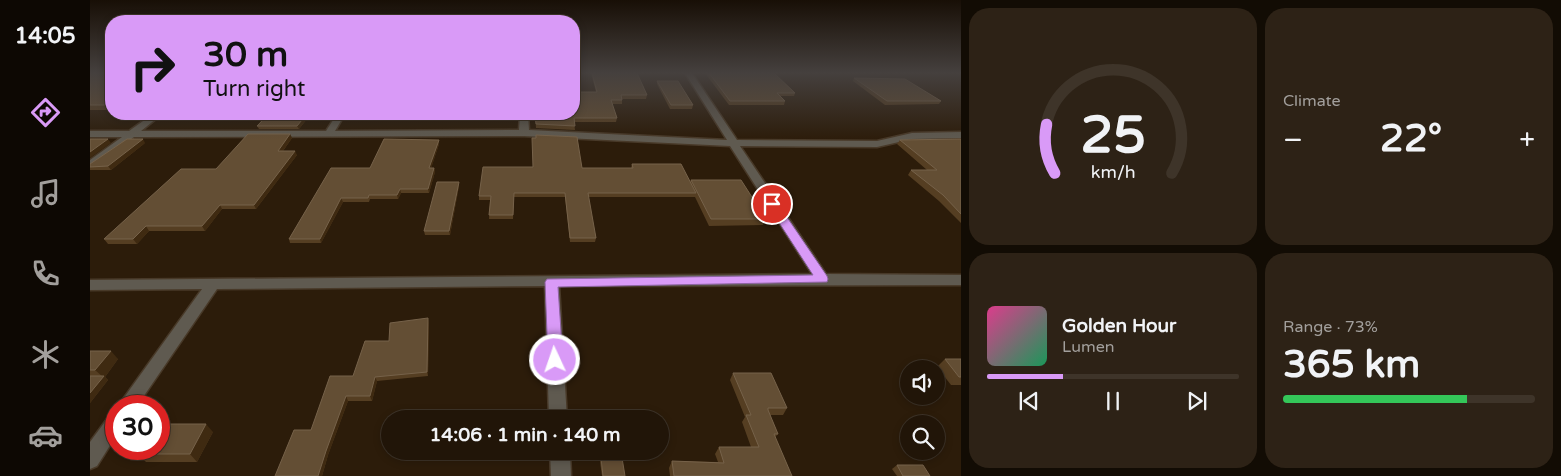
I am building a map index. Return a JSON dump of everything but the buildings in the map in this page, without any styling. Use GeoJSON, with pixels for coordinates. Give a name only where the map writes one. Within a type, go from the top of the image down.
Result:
{"type":"FeatureCollection","features":[{"type":"Feature","properties":{"kind":"street"},"geometry":{"type":"LineString","coordinates":[[702,95],[822,279]]}},
{"type":"Feature","properties":{"kind":"street"},"geometry":{"type":"LineString","coordinates":[[90,165],[150,120]]}},
{"type":"Feature","properties":{"kind":"street"},"geometry":{"type":"LineString","coordinates":[[328,134],[337,120]]}},
{"type":"Feature","properties":{"kind":"street"},"geometry":{"type":"LineString","coordinates":[[524,120],[524,133]]}},
{"type":"Feature","properties":{"kind":"street"},"geometry":{"type":"LineString","coordinates":[[90,134],[524,133],[732,143],[877,144],[912,136],[961,134]]}},
{"type":"Feature","properties":{"kind":"street"},"geometry":{"type":"LineString","coordinates":[[90,285],[822,279],[961,280]]}},
{"type":"Feature","properties":{"kind":"street"},"geometry":{"type":"LineString","coordinates":[[552,282],[558,410]]}},
{"type":"Feature","properties":{"kind":"street"},"geometry":{"type":"LineString","coordinates":[[135,395],[213,284]]}},
{"type":"Feature","properties":{"kind":"street"},"geometry":{"type":"LineString","coordinates":[[90,459],[105,437]]}},
{"type":"Feature","properties":{"kind":"street"},"geometry":{"type":"LineString","coordinates":[[560,460],[561,476]]}},
{"type":"Feature","properties":{"kind":"route"},"geometry":{"type":"LineString","coordinates":[[555,360],[552,282],[822,279],[772,204]]}}]}
